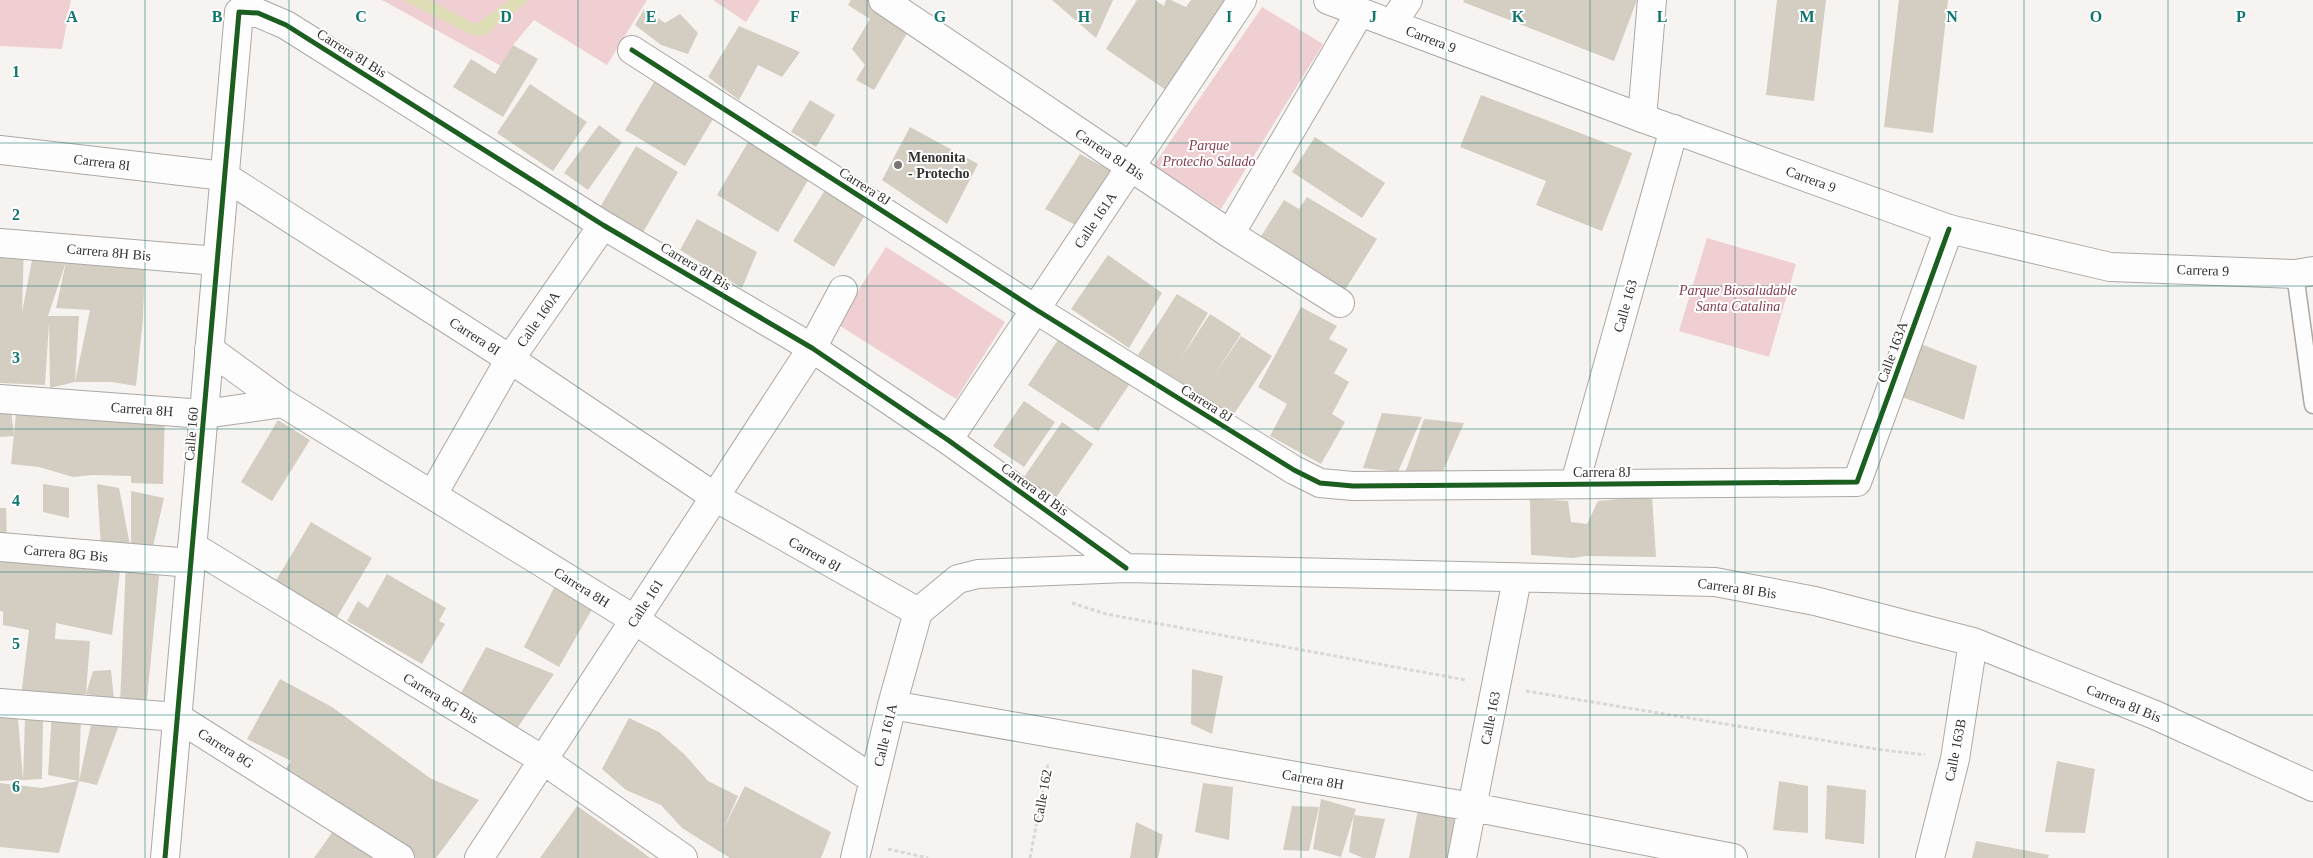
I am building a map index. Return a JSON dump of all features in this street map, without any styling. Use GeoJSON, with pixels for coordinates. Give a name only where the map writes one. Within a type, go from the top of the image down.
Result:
{"type":"FeatureCollection","features":[{"type":"Feature","properties":{"kind":"street","name":"Carrera 8J Bis"},"geometry":{"type":"LineString","coordinates":[[883,0],[1130,168],[1340,303]]}},
{"type":"Feature","properties":{"kind":"street","name":"Calle 161A"},"geometry":{"type":"LineString","coordinates":[[948,440],[1242,0]]}},
{"type":"Feature","properties":{"kind":"street","name":"Carrera 9"},"geometry":{"type":"LineString","coordinates":[[1328,0],[1674,130],[1949,229],[2110,267],[2304,272]]}},
{"type":"Feature","properties":{"kind":"street"},"geometry":{"type":"LineString","coordinates":[[1392,24],[1408,0]]}},
{"type":"Feature","properties":{"kind":"street"},"geometry":{"type":"LineString","coordinates":[[1642,118],[1652,0]]}},
{"type":"Feature","properties":{"kind":"street","name":"Calle 160"},"geometry":{"type":"LineString","coordinates":[[165,858],[239,12]]}},
{"type":"Feature","properties":{"kind":"street","name":"Carrera 8I Bis"},"geometry":{"type":"LineString","coordinates":[[239,12],[258,13],[286,25],[603,225],[812,348],[948,440],[1126,568]]}},
{"type":"Feature","properties":{"kind":"street"},"geometry":{"type":"LineString","coordinates":[[1230,234],[1360,12]]}},
{"type":"Feature","properties":{"kind":"street","name":"Carrera 8J"},"geometry":{"type":"LineString","coordinates":[[632,50],[1036,309],[1294,470],[1320,483],[1353,486],[1857,482]]}},
{"type":"Feature","properties":{"kind":"street","name":"Calle 163"},"geometry":{"type":"LineString","coordinates":[[1575,483],[1674,130]]}},
{"type":"Feature","properties":{"kind":"street","name":"Carrera 8I"},"geometry":{"type":"LineString","coordinates":[[0,150],[224,176],[510,358],[715,497],[918,612]]}},
{"type":"Feature","properties":{"kind":"street","name":"Calle 160A"},"geometry":{"type":"LineString","coordinates":[[433,494],[510,358],[603,225]]}},
{"type":"Feature","properties":{"kind":"street","name":"Calle 163A"},"geometry":{"type":"LineString","coordinates":[[1857,482],[1949,229]]}},
{"type":"Feature","properties":{"kind":"street","name":"Carrera 8H Bis"},"geometry":{"type":"LineString","coordinates":[[0,243],[217,261]]}},
{"type":"Feature","properties":{"kind":"street","name":"Calle 161"},"geometry":{"type":"LineString","coordinates":[[479,858],[812,348],[843,290]]}},
{"type":"Feature","properties":{"kind":"street","name":"Carrera 8H"},"geometry":{"type":"LineString","coordinates":[[210,349],[284,403],[635,620],[874,780]]}},
{"type":"Feature","properties":{"kind":"street","name":"Carrera 8H"},"geometry":{"type":"LineString","coordinates":[[0,400],[204,414],[284,403]]}},
{"type":"Feature","properties":{"kind":"street","name":"Carrera 8G Bis"},"geometry":{"type":"LineString","coordinates":[[0,547],[192,554],[543,760],[683,858]]}},
{"type":"Feature","properties":{"kind":"street","name":"Carrera 8I Bis"},"geometry":{"type":"LineString","coordinates":[[918,612],[958,579],[978,574],[1126,568],[1714,582],[1814,601],[1973,642],[2155,715],[2313,787]]}},
{"type":"Feature","properties":{"kind":"street","name":"Calle 163"},"geometry":{"type":"LineString","coordinates":[[1462,858],[1517,578]]}},
{"type":"Feature","properties":{"kind":"street","name":"Calle 161A"},"geometry":{"type":"LineString","coordinates":[[856,852],[892,704],[918,612]]}},
{"type":"Feature","properties":{"kind":"street","name":"Calle 163B"},"geometry":{"type":"LineString","coordinates":[[1930,858],[1955,759],[1973,642]]}},
{"type":"Feature","properties":{"kind":"street","name":"Carrera 8G"},"geometry":{"type":"LineString","coordinates":[[0,703],[177,717],[400,858]]}},
{"type":"Feature","properties":{"kind":"street","name":"Carrera 8H"},"geometry":{"type":"LineString","coordinates":[[892,704],[1472,807],[1733,858]]}},
{"type":"Feature","properties":{"kind":"lane"},"geometry":{"type":"LineString","coordinates":[[2304,272],[2313,405]]}},
{"type":"Feature","properties":{"kind":"path"},"geometry":{"type":"LineString","coordinates":[[856,852],[874,846],[928,858]]}},
{"type":"Feature","properties":{"kind":"green space"},"geometry":{"type":"Polygon","coordinates":[[[0,0],[71,0],[62,49],[0,46],[0,0]]]}},
{"type":"Feature","properties":{"kind":"green space"},"geometry":{"type":"Polygon","coordinates":[[[382,0],[647,0],[607,65],[534,20],[513,45],[503,67],[382,0]]]}},
{"type":"Feature","properties":{"kind":"green space"},"geometry":{"type":"Polygon","coordinates":[[[713,0],[760,0],[746,22],[713,0]]]}},
{"type":"Feature","properties":{"kind":"green space","name":"Parque Protecho Salado"},"geometry":{"type":"Polygon","coordinates":[[[1262,7],[1323,44],[1221,209],[1154,165],[1262,7]]]}},
{"type":"Feature","properties":{"kind":"green space","name":"Parque Biosaludable Santa Catalina"},"geometry":{"type":"Polygon","coordinates":[[[1707,238],[1796,264],[1769,357],[1679,331],[1707,238]]]}},
{"type":"Feature","properties":{"kind":"green space"},"geometry":{"type":"Polygon","coordinates":[[[886,247],[1005,322],[956,399],[837,324],[886,247]]]}},
{"type":"Feature","properties":{"kind":"shaded area"},"geometry":{"type":"Polygon","coordinates":[[[403,0],[429,0],[473,23],[478,23],[509,0],[529,0],[485,35],[474,36],[403,0]]]}},
{"type":"Feature","properties":{"kind":"building"},"geometry":{"type":"Polygon","coordinates":[[[851,0],[874,0],[913,23],[874,90],[856,80],[865,65],[852,49],[870,19],[848,5],[851,0]]]}},
{"type":"Feature","properties":{"kind":"building"},"geometry":{"type":"Polygon","coordinates":[[[1052,0],[1113,0],[1096,38],[1052,0]]]}},
{"type":"Feature","properties":{"kind":"building"},"geometry":{"type":"Polygon","coordinates":[[[1137,0],[1155,0],[1164,6],[1166,0],[1171,0],[1186,7],[1191,0],[1224,0],[1173,95],[1106,49],[1137,0]]]}},
{"type":"Feature","properties":{"kind":"building"},"geometry":{"type":"Polygon","coordinates":[[[1464,0],[1637,0],[1614,61],[1463,2],[1464,0]]]}},
{"type":"Feature","properties":{"kind":"building"},"geometry":{"type":"Polygon","coordinates":[[[1777,0],[1826,0],[1814,101],[1766,95],[1777,0]]]}},
{"type":"Feature","properties":{"kind":"building"},"geometry":{"type":"Polygon","coordinates":[[[1899,0],[1948,0],[1933,133],[1884,127],[1899,0]]]}},
{"type":"Feature","properties":{"kind":"building"},"geometry":{"type":"Polygon","coordinates":[[[644,9],[665,23],[680,14],[698,33],[688,54],[661,45],[635,25],[644,9]]]}},
{"type":"Feature","properties":{"kind":"building"},"geometry":{"type":"Polygon","coordinates":[[[739,26],[800,52],[782,77],[758,65],[739,100],[708,77],[739,26]]]}},
{"type":"Feature","properties":{"kind":"building"},"geometry":{"type":"Polygon","coordinates":[[[513,45],[538,59],[503,117],[453,87],[471,59],[495,74],[513,45]]]}},
{"type":"Feature","properties":{"kind":"building"},"geometry":{"type":"Polygon","coordinates":[[[657,77],[716,114],[685,166],[625,130],[657,77]]]}},
{"type":"Feature","properties":{"kind":"building"},"geometry":{"type":"Polygon","coordinates":[[[530,84],[587,122],[553,171],[497,133],[530,84]]]}},
{"type":"Feature","properties":{"kind":"building"},"geometry":{"type":"Polygon","coordinates":[[[1481,95],[1632,153],[1602,231],[1536,205],[1546,181],[1460,147],[1481,95]]]}},
{"type":"Feature","properties":{"kind":"building"},"geometry":{"type":"Polygon","coordinates":[[[810,100],[835,115],[816,147],[791,132],[810,100]]]}},
{"type":"Feature","properties":{"kind":"building"},"geometry":{"type":"Polygon","coordinates":[[[599,125],[622,142],[588,190],[564,173],[599,125]]]}},
{"type":"Feature","properties":{"kind":"building"},"geometry":{"type":"Polygon","coordinates":[[[910,127],[978,164],[947,224],[882,180],[910,127]]]}},
{"type":"Feature","properties":{"kind":"building"},"geometry":{"type":"Polygon","coordinates":[[[1315,137],[1385,183],[1362,218],[1292,172],[1315,137]]]}},
{"type":"Feature","properties":{"kind":"building"},"geometry":{"type":"Polygon","coordinates":[[[750,139],[811,175],[778,232],[717,195],[750,139]]]}},
{"type":"Feature","properties":{"kind":"building"},"geometry":{"type":"Polygon","coordinates":[[[636,146],[678,172],[642,234],[599,209],[636,146]]]}},
{"type":"Feature","properties":{"kind":"building"},"geometry":{"type":"Polygon","coordinates":[[[1080,154],[1113,172],[1079,227],[1045,209],[1080,154]]]}},
{"type":"Feature","properties":{"kind":"building"},"geometry":{"type":"Polygon","coordinates":[[[827,187],[867,212],[834,267],[793,241],[827,187]]]}},
{"type":"Feature","properties":{"kind":"building"},"geometry":{"type":"Polygon","coordinates":[[[1307,197],[1377,239],[1345,290],[1260,238],[1284,200],[1299,209],[1307,197]]]}},
{"type":"Feature","properties":{"kind":"building"},"geometry":{"type":"Polygon","coordinates":[[[697,219],[757,252],[742,288],[680,250],[697,219]]]}},
{"type":"Feature","properties":{"kind":"building"},"geometry":{"type":"Polygon","coordinates":[[[0,244],[24,246],[22,312],[34,250],[145,261],[143,318],[136,386],[112,382],[75,382],[50,388],[49,323],[45,385],[0,383],[0,244]],[[66,262],[48,316],[79,316],[75,382],[90,310],[56,308],[66,262]]]}},
{"type":"Feature","properties":{"kind":"building"},"geometry":{"type":"Polygon","coordinates":[[[1108,255],[1162,293],[1129,348],[1071,309],[1108,255]]]}},
{"type":"Feature","properties":{"kind":"building"},"geometry":{"type":"Polygon","coordinates":[[[1177,294],[1208,313],[1181,358],[1210,314],[1241,334],[1213,377],[1241,336],[1272,356],[1232,417],[1138,355],[1177,294]]]}},
{"type":"Feature","properties":{"kind":"building"},"geometry":{"type":"Polygon","coordinates":[[[1301,307],[1337,326],[1329,339],[1348,349],[1334,373],[1349,382],[1332,414],[1345,422],[1321,464],[1270,436],[1287,404],[1258,387],[1301,307]]]}},
{"type":"Feature","properties":{"kind":"building"},"geometry":{"type":"Polygon","coordinates":[[[1063,332],[1133,379],[1098,431],[1028,385],[1063,332]]]}},
{"type":"Feature","properties":{"kind":"building"},"geometry":{"type":"Polygon","coordinates":[[[1921,344],[1977,366],[1964,420],[1902,397],[1921,344]]]}},
{"type":"Feature","properties":{"kind":"building"},"geometry":{"type":"Polygon","coordinates":[[[10,401],[14,436],[0,437],[0,402],[10,401]]]}},
{"type":"Feature","properties":{"kind":"building"},"geometry":{"type":"Polygon","coordinates":[[[1024,401],[1055,422],[1024,467],[993,446],[1024,401]]]}},
{"type":"Feature","properties":{"kind":"building"},"geometry":{"type":"Polygon","coordinates":[[[17,403],[165,412],[163,484],[131,483],[131,476],[93,475],[73,477],[39,467],[11,464],[17,403]]]}},
{"type":"Feature","properties":{"kind":"building"},"geometry":{"type":"Polygon","coordinates":[[[1382,413],[1422,417],[1398,472],[1363,468],[1382,413]]]}},
{"type":"Feature","properties":{"kind":"building"},"geometry":{"type":"Polygon","coordinates":[[[1424,419],[1464,423],[1440,478],[1405,473],[1424,419]]]}},
{"type":"Feature","properties":{"kind":"building"},"geometry":{"type":"Polygon","coordinates":[[[278,420],[310,440],[272,501],[241,482],[278,420]]]}},
{"type":"Feature","properties":{"kind":"building"},"geometry":{"type":"Polygon","coordinates":[[[1062,422],[1093,444],[1055,499],[1024,477],[1062,422]]]}},
{"type":"Feature","properties":{"kind":"building"},"geometry":{"type":"Polygon","coordinates":[[[43,484],[69,488],[69,518],[43,512],[43,484]]]}},
{"type":"Feature","properties":{"kind":"building"},"geometry":{"type":"Polygon","coordinates":[[[97,484],[119,488],[131,550],[101,548],[97,484]]]}},
{"type":"Feature","properties":{"kind":"building"},"geometry":{"type":"Polygon","coordinates":[[[131,491],[164,498],[152,551],[131,553],[131,491]]]}},
{"type":"Feature","properties":{"kind":"building"},"geometry":{"type":"Polygon","coordinates":[[[1652,496],[1656,557],[1586,556],[1572,558],[1531,555],[1530,499],[1568,501],[1571,522],[1587,524],[1598,501],[1652,496]]]}},
{"type":"Feature","properties":{"kind":"building"},"geometry":{"type":"Polygon","coordinates":[[[0,508],[6,508],[7,541],[0,540],[0,508]]]}},
{"type":"Feature","properties":{"kind":"building"},"geometry":{"type":"Polygon","coordinates":[[[311,522],[372,558],[336,619],[275,582],[311,522]]]}},
{"type":"Feature","properties":{"kind":"building"},"geometry":{"type":"Polygon","coordinates":[[[0,556],[121,563],[112,635],[56,623],[55,639],[90,641],[86,694],[52,699],[21,697],[29,630],[3,625],[3,611],[0,611],[0,556]]]}},
{"type":"Feature","properties":{"kind":"building"},"geometry":{"type":"Polygon","coordinates":[[[126,562],[160,566],[147,699],[120,704],[126,562]]]}},
{"type":"Feature","properties":{"kind":"building"},"geometry":{"type":"Polygon","coordinates":[[[387,574],[446,608],[439,621],[445,624],[422,664],[347,621],[358,601],[368,608],[387,574]]]}},
{"type":"Feature","properties":{"kind":"building"},"geometry":{"type":"Polygon","coordinates":[[[559,578],[599,597],[559,667],[524,647],[559,578]]]}},
{"type":"Feature","properties":{"kind":"building"},"geometry":{"type":"Polygon","coordinates":[[[486,647],[554,674],[516,730],[461,693],[486,647]]]}},
{"type":"Feature","properties":{"kind":"building"},"geometry":{"type":"Polygon","coordinates":[[[1192,669],[1223,676],[1212,734],[1191,724],[1192,669]]]}},
{"type":"Feature","properties":{"kind":"building"},"geometry":{"type":"Polygon","coordinates":[[[111,670],[114,699],[86,694],[93,671],[111,670]]]}},
{"type":"Feature","properties":{"kind":"building"},"geometry":{"type":"Polygon","coordinates":[[[280,679],[332,707],[430,778],[479,800],[436,858],[416,858],[279,779],[291,761],[247,739],[280,679]]]}},
{"type":"Feature","properties":{"kind":"building"},"geometry":{"type":"Polygon","coordinates":[[[52,711],[81,715],[79,781],[48,775],[52,711]]]}},
{"type":"Feature","properties":{"kind":"building"},"geometry":{"type":"Polygon","coordinates":[[[0,716],[18,718],[23,780],[0,781],[0,716]]]}},
{"type":"Feature","properties":{"kind":"building"},"geometry":{"type":"Polygon","coordinates":[[[25,717],[43,721],[42,779],[23,780],[25,717]]]}},
{"type":"Feature","properties":{"kind":"building"},"geometry":{"type":"Polygon","coordinates":[[[629,718],[659,732],[685,755],[708,781],[738,796],[723,830],[745,786],[831,832],[821,858],[730,858],[682,828],[661,805],[626,790],[602,769],[629,718]]]}},
{"type":"Feature","properties":{"kind":"building"},"geometry":{"type":"Polygon","coordinates":[[[91,724],[119,725],[97,785],[79,781],[91,724]]]}},
{"type":"Feature","properties":{"kind":"building"},"geometry":{"type":"Polygon","coordinates":[[[2057,761],[2095,769],[2085,833],[2045,832],[2057,761]]]}},
{"type":"Feature","properties":{"kind":"building"},"geometry":{"type":"Polygon","coordinates":[[[79,781],[59,853],[0,847],[0,783],[42,788],[79,781]]]}},
{"type":"Feature","properties":{"kind":"building"},"geometry":{"type":"Polygon","coordinates":[[[1779,781],[1808,786],[1808,833],[1773,830],[1779,781]]]}},
{"type":"Feature","properties":{"kind":"building"},"geometry":{"type":"Polygon","coordinates":[[[1203,783],[1233,787],[1229,840],[1195,832],[1203,783]]]}},
{"type":"Feature","properties":{"kind":"building"},"geometry":{"type":"Polygon","coordinates":[[[1827,785],[1866,790],[1864,844],[1825,839],[1827,785]]]}},
{"type":"Feature","properties":{"kind":"building"},"geometry":{"type":"Polygon","coordinates":[[[1321,799],[1356,809],[1341,857],[1313,849],[1321,799]]]}},
{"type":"Feature","properties":{"kind":"building"},"geometry":{"type":"Polygon","coordinates":[[[577,806],[637,848],[650,858],[540,858],[577,806]]]}},
{"type":"Feature","properties":{"kind":"building"},"geometry":{"type":"Polygon","coordinates":[[[1292,806],[1319,807],[1309,851],[1283,850],[1292,806]]]}},
{"type":"Feature","properties":{"kind":"building"},"geometry":{"type":"Polygon","coordinates":[[[1418,809],[1458,817],[1448,858],[1409,858],[1418,809]]]}},
{"type":"Feature","properties":{"kind":"building"},"geometry":{"type":"Polygon","coordinates":[[[1354,815],[1385,819],[1375,858],[1363,858],[1349,852],[1354,815]]]}},
{"type":"Feature","properties":{"kind":"building"},"geometry":{"type":"Polygon","coordinates":[[[1136,822],[1163,835],[1158,858],[1130,858],[1136,822]]]}},
{"type":"Feature","properties":{"kind":"building"},"geometry":{"type":"Polygon","coordinates":[[[336,827],[383,858],[314,858],[336,827]]]}},
{"type":"Feature","properties":{"kind":"building"},"geometry":{"type":"Polygon","coordinates":[[[1976,841],[2049,855],[2048,858],[1972,858],[1976,841]]]}},
{"type":"Feature","properties":{"kind":"cycle path"},"geometry":{"type":"LineString","coordinates":[[165,858],[239,12],[258,13],[286,25],[603,225],[812,348],[948,440],[1126,568]]}},
{"type":"Feature","properties":{"kind":"cycle path"},"geometry":{"type":"LineString","coordinates":[[632,50],[1035,309],[1294,470],[1320,483],[1353,486],[1857,482],[1949,229]]}},
{"type":"Feature","properties":{"kind":"place","name":"Menonita - Protecho"},"geometry":{"type":"Point","coordinates":[898,165]}}]}
